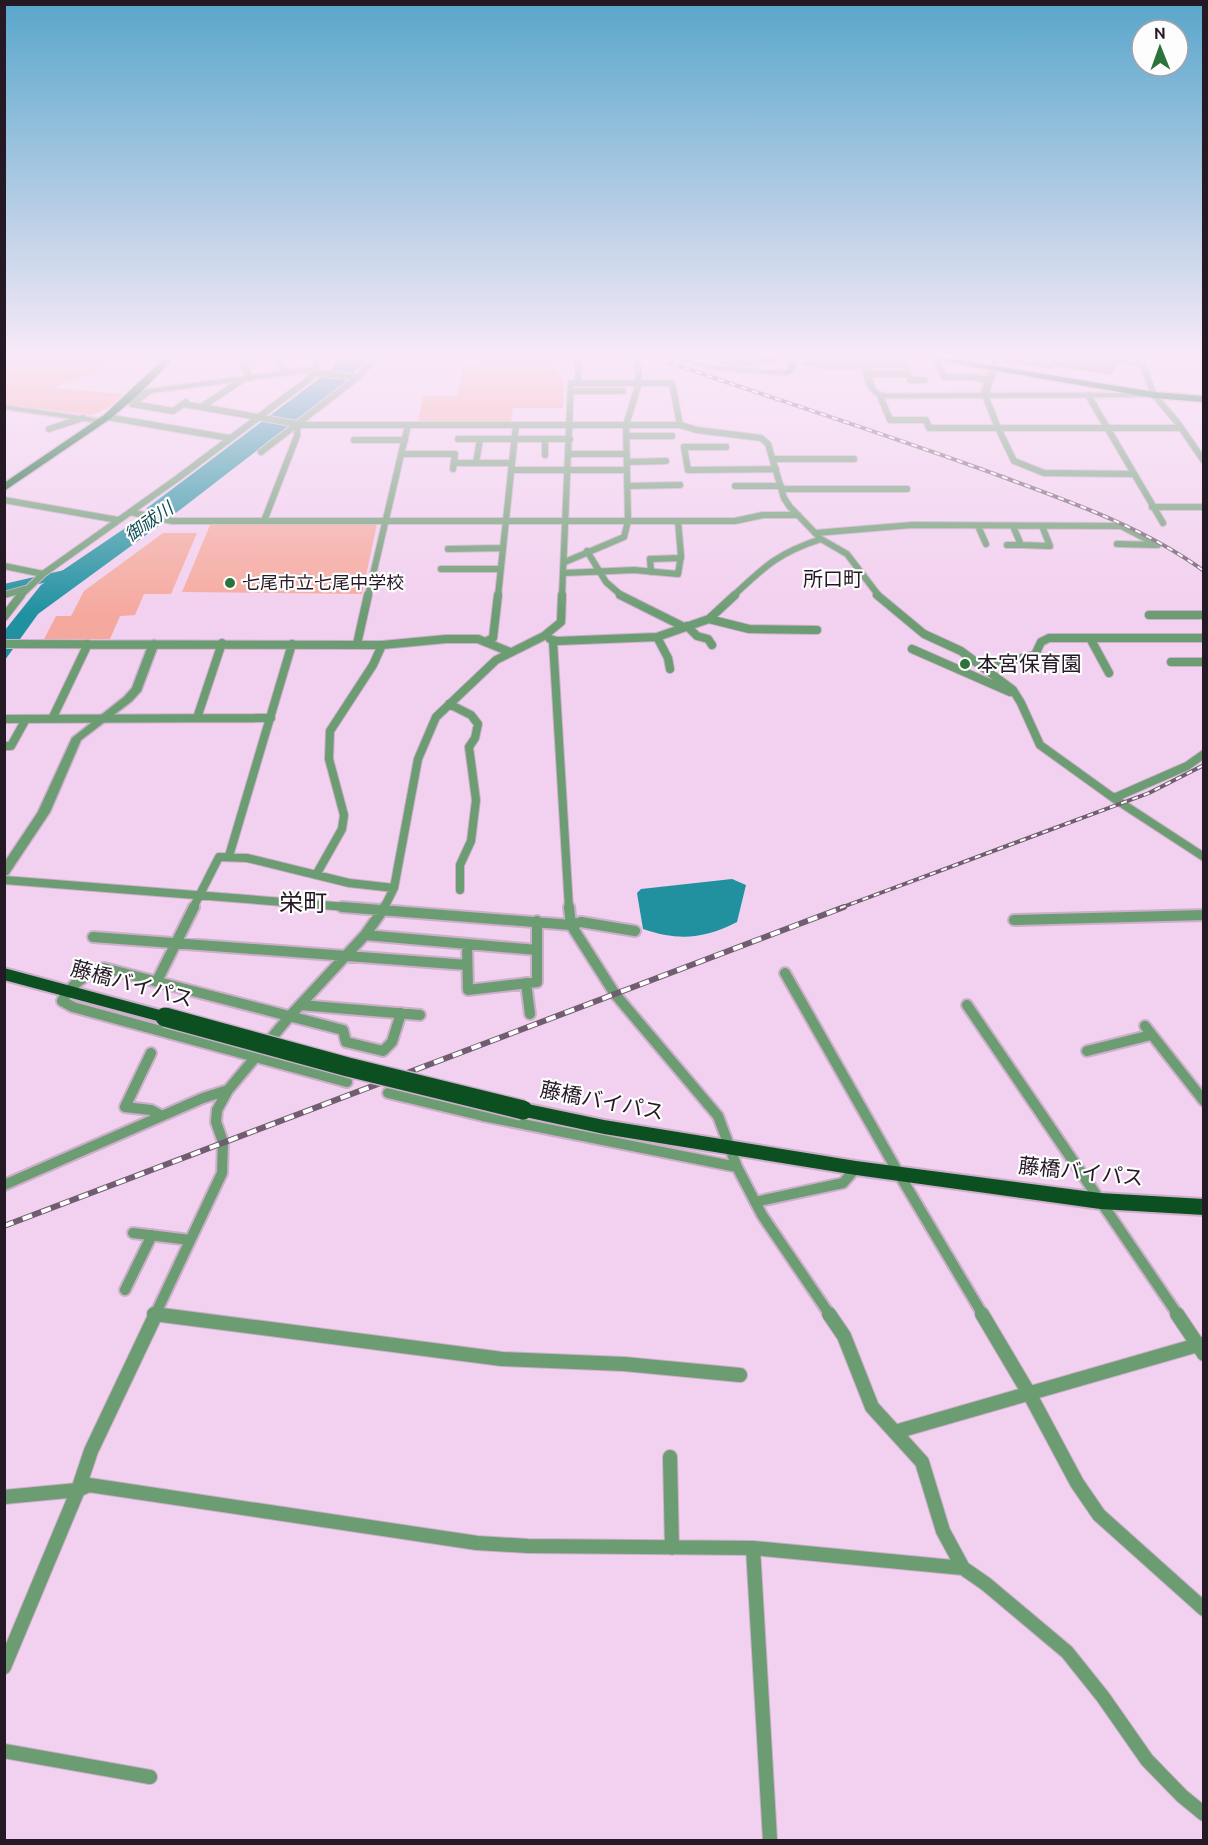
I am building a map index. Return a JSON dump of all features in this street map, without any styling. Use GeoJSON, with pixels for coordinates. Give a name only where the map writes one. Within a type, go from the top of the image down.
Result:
{"type":"FeatureCollection","features":[{"type":"Feature","properties":{"kind":"highway","name":"藤橋バイパス"},"geometry":{"type":"LineString","coordinates":[[4,974],[348,1067],[523,1110],[730,1149],[856,1168],[1100,1201],[1203,1207]]}},
{"type":"Feature","properties":{"kind":"main road"},"geometry":{"type":"LineString","coordinates":[[4,488],[70,442]]}},
{"type":"Feature","properties":{"kind":"street"},"geometry":{"type":"LineString","coordinates":[[4,617],[27,588],[42,575],[224,442]]}},
{"type":"Feature","properties":{"kind":"street"},"geometry":{"type":"LineString","coordinates":[[261,453],[275,442]]}},
{"type":"Feature","properties":{"kind":"street"},"geometry":{"type":"LineString","coordinates":[[264,521],[295,442]]}},
{"type":"Feature","properties":{"kind":"street"},"geometry":{"type":"LineString","coordinates":[[357,644],[405,442]]}},
{"type":"Feature","properties":{"kind":"street"},"geometry":{"type":"LineString","coordinates":[[457,442],[453,466],[476,463],[569,470],[627,470]]}},
{"type":"Feature","properties":{"kind":"street"},"geometry":{"type":"LineString","coordinates":[[476,463],[479,442]]}},
{"type":"Feature","properties":{"kind":"street"},"geometry":{"type":"LineString","coordinates":[[4,644],[382,645],[446,639],[487,640],[493,638],[514,442]]}},
{"type":"Feature","properties":{"kind":"street"},"geometry":{"type":"LineString","coordinates":[[545,442],[545,455]]}},
{"type":"Feature","properties":{"kind":"street"},"geometry":{"type":"LineString","coordinates":[[4,1667],[78,1490],[91,1451],[222,1173],[223,1142],[216,1122],[217,1110],[228,1090],[255,1057],[289,1017],[347,956],[384,909],[394,888],[418,759],[436,717],[496,660],[544,636],[561,622],[570,442]]}},
{"type":"Feature","properties":{"kind":"street"},"geometry":{"type":"LineString","coordinates":[[565,562],[624,537],[628,521],[627,442]]}},
{"type":"Feature","properties":{"kind":"street"},"geometry":{"type":"LineString","coordinates":[[766,442],[784,498],[818,536],[847,554],[875,593],[924,634],[961,651],[1018,695],[1032,733],[1040,745],[1114,798],[1203,856]]}},
{"type":"Feature","properties":{"kind":"street"},"geometry":{"type":"LineString","coordinates":[[1005,442],[1014,460],[1044,473],[1133,474]]}},
{"type":"Feature","properties":{"kind":"street"},"geometry":{"type":"LineString","coordinates":[[1114,442],[1163,523]]}},
{"type":"Feature","properties":{"kind":"street"},"geometry":{"type":"LineString","coordinates":[[1190,442],[1203,459]]}},
{"type":"Feature","properties":{"kind":"street"},"geometry":{"type":"LineString","coordinates":[[726,447],[684,447],[688,470],[776,469]]}},
{"type":"Feature","properties":{"kind":"street"},"geometry":{"type":"LineString","coordinates":[[402,454],[455,454]]}},
{"type":"Feature","properties":{"kind":"street"},"geometry":{"type":"LineString","coordinates":[[570,454],[627,454]]}},
{"type":"Feature","properties":{"kind":"street"},"geometry":{"type":"LineString","coordinates":[[773,459],[854,459]]}},
{"type":"Feature","properties":{"kind":"street"},"geometry":{"type":"LineString","coordinates":[[627,462],[666,461]]}},
{"type":"Feature","properties":{"kind":"street"},"geometry":{"type":"LineString","coordinates":[[4,478],[16,480]]}},
{"type":"Feature","properties":{"kind":"street"},"geometry":{"type":"LineString","coordinates":[[627,486],[680,485]]}},
{"type":"Feature","properties":{"kind":"street"},"geometry":{"type":"LineString","coordinates":[[735,486],[907,489]]}},
{"type":"Feature","properties":{"kind":"street"},"geometry":{"type":"LineString","coordinates":[[4,500],[118,520]]}},
{"type":"Feature","properties":{"kind":"street"},"geometry":{"type":"LineString","coordinates":[[1152,507],[1203,507]]}},
{"type":"Feature","properties":{"kind":"street"},"geometry":{"type":"LineString","coordinates":[[130,512],[172,520],[264,521],[739,521],[763,515],[798,515]]}},
{"type":"Feature","properties":{"kind":"street"},"geometry":{"type":"LineString","coordinates":[[564,573],[626,570],[678,574],[681,558],[678,521]]}},
{"type":"Feature","properties":{"kind":"street"},"geometry":{"type":"LineString","coordinates":[[544,636],[553,641],[657,637],[709,619],[771,561],[818,536],[881,526],[1121,526],[1158,545],[1117,544]]}},
{"type":"Feature","properties":{"kind":"street"},"geometry":{"type":"LineString","coordinates":[[978,526],[986,544]]}},
{"type":"Feature","properties":{"kind":"street"},"geometry":{"type":"LineString","coordinates":[[1013,526],[1021,545]]}},
{"type":"Feature","properties":{"kind":"street"},"geometry":{"type":"LineString","coordinates":[[1007,545],[1052,549],[1042,526]]}},
{"type":"Feature","properties":{"kind":"street"},"geometry":{"type":"LineString","coordinates":[[448,549],[502,548]]}},
{"type":"Feature","properties":{"kind":"street"},"geometry":{"type":"LineString","coordinates":[[587,551],[598,573],[612,590],[624,599],[686,626],[697,636],[708,639],[712,645]]}},
{"type":"Feature","properties":{"kind":"street"},"geometry":{"type":"LineString","coordinates":[[651,572],[650,559],[681,558]]}},
{"type":"Feature","properties":{"kind":"street"},"geometry":{"type":"LineString","coordinates":[[4,566],[42,575]]}},
{"type":"Feature","properties":{"kind":"street"},"geometry":{"type":"LineString","coordinates":[[441,569],[500,569]]}},
{"type":"Feature","properties":{"kind":"street"},"geometry":{"type":"LineString","coordinates":[[4,595],[27,588]]}},
{"type":"Feature","properties":{"kind":"street"},"geometry":{"type":"LineString","coordinates":[[1149,615],[1203,615]]}},
{"type":"Feature","properties":{"kind":"street"},"geometry":{"type":"LineString","coordinates":[[709,619],[731,628],[744,630],[817,630]]}},
{"type":"Feature","properties":{"kind":"street"},"geometry":{"type":"LineString","coordinates":[[657,637],[668,658],[670,669]]}},
{"type":"Feature","properties":{"kind":"street"},"geometry":{"type":"LineString","coordinates":[[983,667],[1035,655],[1041,642],[1049,638],[1203,638]]}},
{"type":"Feature","properties":{"kind":"street"},"geometry":{"type":"LineString","coordinates":[[1090,638],[1109,673]]}},
{"type":"Feature","properties":{"kind":"street"},"geometry":{"type":"LineString","coordinates":[[487,640],[510,652]]}},
{"type":"Feature","properties":{"kind":"street"},"geometry":{"type":"LineString","coordinates":[[553,641],[571,925],[615,994],[718,1116],[737,1167],[755,1202],[844,1336],[872,1407],[922,1462],[943,1531],[963,1568],[986,1584],[1067,1652],[1103,1697],[1147,1760],[1203,1814]]}},
{"type":"Feature","properties":{"kind":"street"},"geometry":{"type":"LineString","coordinates":[[4,872],[44,812],[77,738],[104,718],[136,689],[154,643]]}},
{"type":"Feature","properties":{"kind":"street"},"geometry":{"type":"LineString","coordinates":[[196,718],[222,643]]}},
{"type":"Feature","properties":{"kind":"street"},"geometry":{"type":"LineString","coordinates":[[52,719],[88,644]]}},
{"type":"Feature","properties":{"kind":"street"},"geometry":{"type":"LineString","coordinates":[[229,856],[292,644]]}},
{"type":"Feature","properties":{"kind":"street"},"geometry":{"type":"LineString","coordinates":[[316,875],[342,829],[344,815],[329,759],[330,731],[373,665],[382,645]]}},
{"type":"Feature","properties":{"kind":"street"},"geometry":{"type":"LineString","coordinates":[[912,650],[1018,695]]}},
{"type":"Feature","properties":{"kind":"street"},"geometry":{"type":"LineString","coordinates":[[1171,662],[1203,662]]}},
{"type":"Feature","properties":{"kind":"street"},"geometry":{"type":"LineString","coordinates":[[449,705],[473,713],[477,720],[476,737],[469,747],[476,800],[471,842],[460,865],[460,890]]}},
{"type":"Feature","properties":{"kind":"street"},"geometry":{"type":"LineString","coordinates":[[4,719],[271,718]]}},
{"type":"Feature","properties":{"kind":"street"},"geometry":{"type":"LineString","coordinates":[[4,746],[11,746],[26,719]]}},
{"type":"Feature","properties":{"kind":"street"},"geometry":{"type":"LineString","coordinates":[[1114,798],[1186,766],[1203,754]]}},
{"type":"Feature","properties":{"kind":"street"},"geometry":{"type":"LineString","coordinates":[[157,981],[178,944],[219,857],[229,856],[345,883],[394,888]]}},
{"type":"Feature","properties":{"kind":"street"},"geometry":{"type":"LineString","coordinates":[[4,880],[571,925],[581,922],[635,931]]}},
{"type":"Feature","properties":{"kind":"street"},"geometry":{"type":"LineString","coordinates":[[1014,920],[1203,915]]}},
{"type":"Feature","properties":{"kind":"street"},"geometry":{"type":"LineString","coordinates":[[467,944],[468,990],[537,982],[537,921]]}},
{"type":"Feature","properties":{"kind":"street"},"geometry":{"type":"LineString","coordinates":[[365,935],[537,950]]}},
{"type":"Feature","properties":{"kind":"street"},"geometry":{"type":"LineString","coordinates":[[93,937],[466,965]]}},
{"type":"Feature","properties":{"kind":"street"},"geometry":{"type":"LineString","coordinates":[[347,1082],[73,1007],[62,1001],[66,991],[86,974],[104,968],[343,1030],[346,1042],[383,1051],[392,1042],[401,1013]]}},
{"type":"Feature","properties":{"kind":"street"},"geometry":{"type":"LineString","coordinates":[[786,973],[899,1174],[1030,1395],[1077,1483],[1099,1515],[1203,1610]]}},
{"type":"Feature","properties":{"kind":"street"},"geometry":{"type":"LineString","coordinates":[[526,983],[530,1014]]}},
{"type":"Feature","properties":{"kind":"street"},"geometry":{"type":"LineString","coordinates":[[300,1005],[420,1015]]}},
{"type":"Feature","properties":{"kind":"street"},"geometry":{"type":"LineString","coordinates":[[895,1432],[1201,1348],[967,1005]]}},
{"type":"Feature","properties":{"kind":"street"},"geometry":{"type":"LineString","coordinates":[[1087,1051],[1148,1031],[1202,1097]]}},
{"type":"Feature","properties":{"kind":"street"},"geometry":{"type":"LineString","coordinates":[[151,1053],[125,1107],[151,1110],[162,1116]]}},
{"type":"Feature","properties":{"kind":"street"},"geometry":{"type":"LineString","coordinates":[[4,1185],[162,1116],[228,1090]]}},
{"type":"Feature","properties":{"kind":"street"},"geometry":{"type":"LineString","coordinates":[[388,1093],[483,1116],[737,1167]]}},
{"type":"Feature","properties":{"kind":"street"},"geometry":{"type":"LineString","coordinates":[[755,1202],[843,1183],[856,1168]]}},
{"type":"Feature","properties":{"kind":"street"},"geometry":{"type":"LineString","coordinates":[[133,1233],[190,1240]]}},
{"type":"Feature","properties":{"kind":"street"},"geometry":{"type":"LineString","coordinates":[[125,1290],[152,1236]]}},
{"type":"Feature","properties":{"kind":"street"},"geometry":{"type":"LineString","coordinates":[[154,1314],[502,1359],[624,1364],[740,1375]]}},
{"type":"Feature","properties":{"kind":"street"},"geometry":{"type":"LineString","coordinates":[[670,1458],[672,1548]]}},
{"type":"Feature","properties":{"kind":"street"},"geometry":{"type":"LineString","coordinates":[[4,1497],[78,1490],[89,1485],[477,1543],[528,1546],[753,1548],[963,1568]]}},
{"type":"Feature","properties":{"kind":"street"},"geometry":{"type":"LineString","coordinates":[[753,1548],[770,1840]]}},
{"type":"Feature","properties":{"kind":"street"},"geometry":{"type":"LineString","coordinates":[[4,1751],[150,1777]]}},
{"type":"Feature","properties":{"kind":"shaded area"},"geometry":{"type":"Polygon","coordinates":[[[377,524],[362,594],[182,592],[210,525],[377,524]]]}},
{"type":"Feature","properties":{"kind":"shaded area"},"geometry":{"type":"Polygon","coordinates":[[[163,533],[197,533],[171,594],[144,594],[135,615],[120,616],[110,639],[44,639],[56,616],[71,616],[84,591],[163,533]]]}},
{"type":"Feature","properties":{"kind":"water"},"geometry":{"type":"Polygon","coordinates":[[[235,442],[268,442],[172,516],[38,614],[5,660],[5,630],[41,585],[146,514],[147,508],[235,442]]]}},
{"type":"Feature","properties":{"kind":"water"},"geometry":{"type":"Polygon","coordinates":[[[732,879],[746,885],[737,922],[702,935],[679,937],[643,929],[637,893],[641,889],[732,879]]]}},
{"type":"Feature","properties":{"kind":"waterway","name":"御祓川"},"geometry":{"type":"LineString","coordinates":[[198,487],[254,443]]}},
{"type":"Feature","properties":{"kind":"waterway"},"geometry":{"type":"LineString","coordinates":[[4,588],[73,572]]}},
{"type":"Feature","properties":{"kind":"railway"},"geometry":{"type":"LineString","coordinates":[[904,442],[1107,517],[1157,541],[1204,571]]}},
{"type":"Feature","properties":{"kind":"railway"},"geometry":{"type":"LineString","coordinates":[[840,908],[1149,793],[1204,765]]}},
{"type":"Feature","properties":{"kind":"railway"},"geometry":{"type":"LineString","coordinates":[[4,1226],[844,907]]}},
{"type":"Feature","properties":{"kind":"place","name":"七尾市立七尾中学校"},"geometry":{"type":"Point","coordinates":[230,583]}},
{"type":"Feature","properties":{"kind":"place","name":"本宮保育園"},"geometry":{"type":"Point","coordinates":[965,664]}},
{"type":"Feature","properties":{"kind":"district","name":"所口町"},"geometry":{"type":"Point","coordinates":[833,579]}},
{"type":"Feature","properties":{"kind":"district","name":"栄町"},"geometry":{"type":"Point","coordinates":[303,903]}}]}
